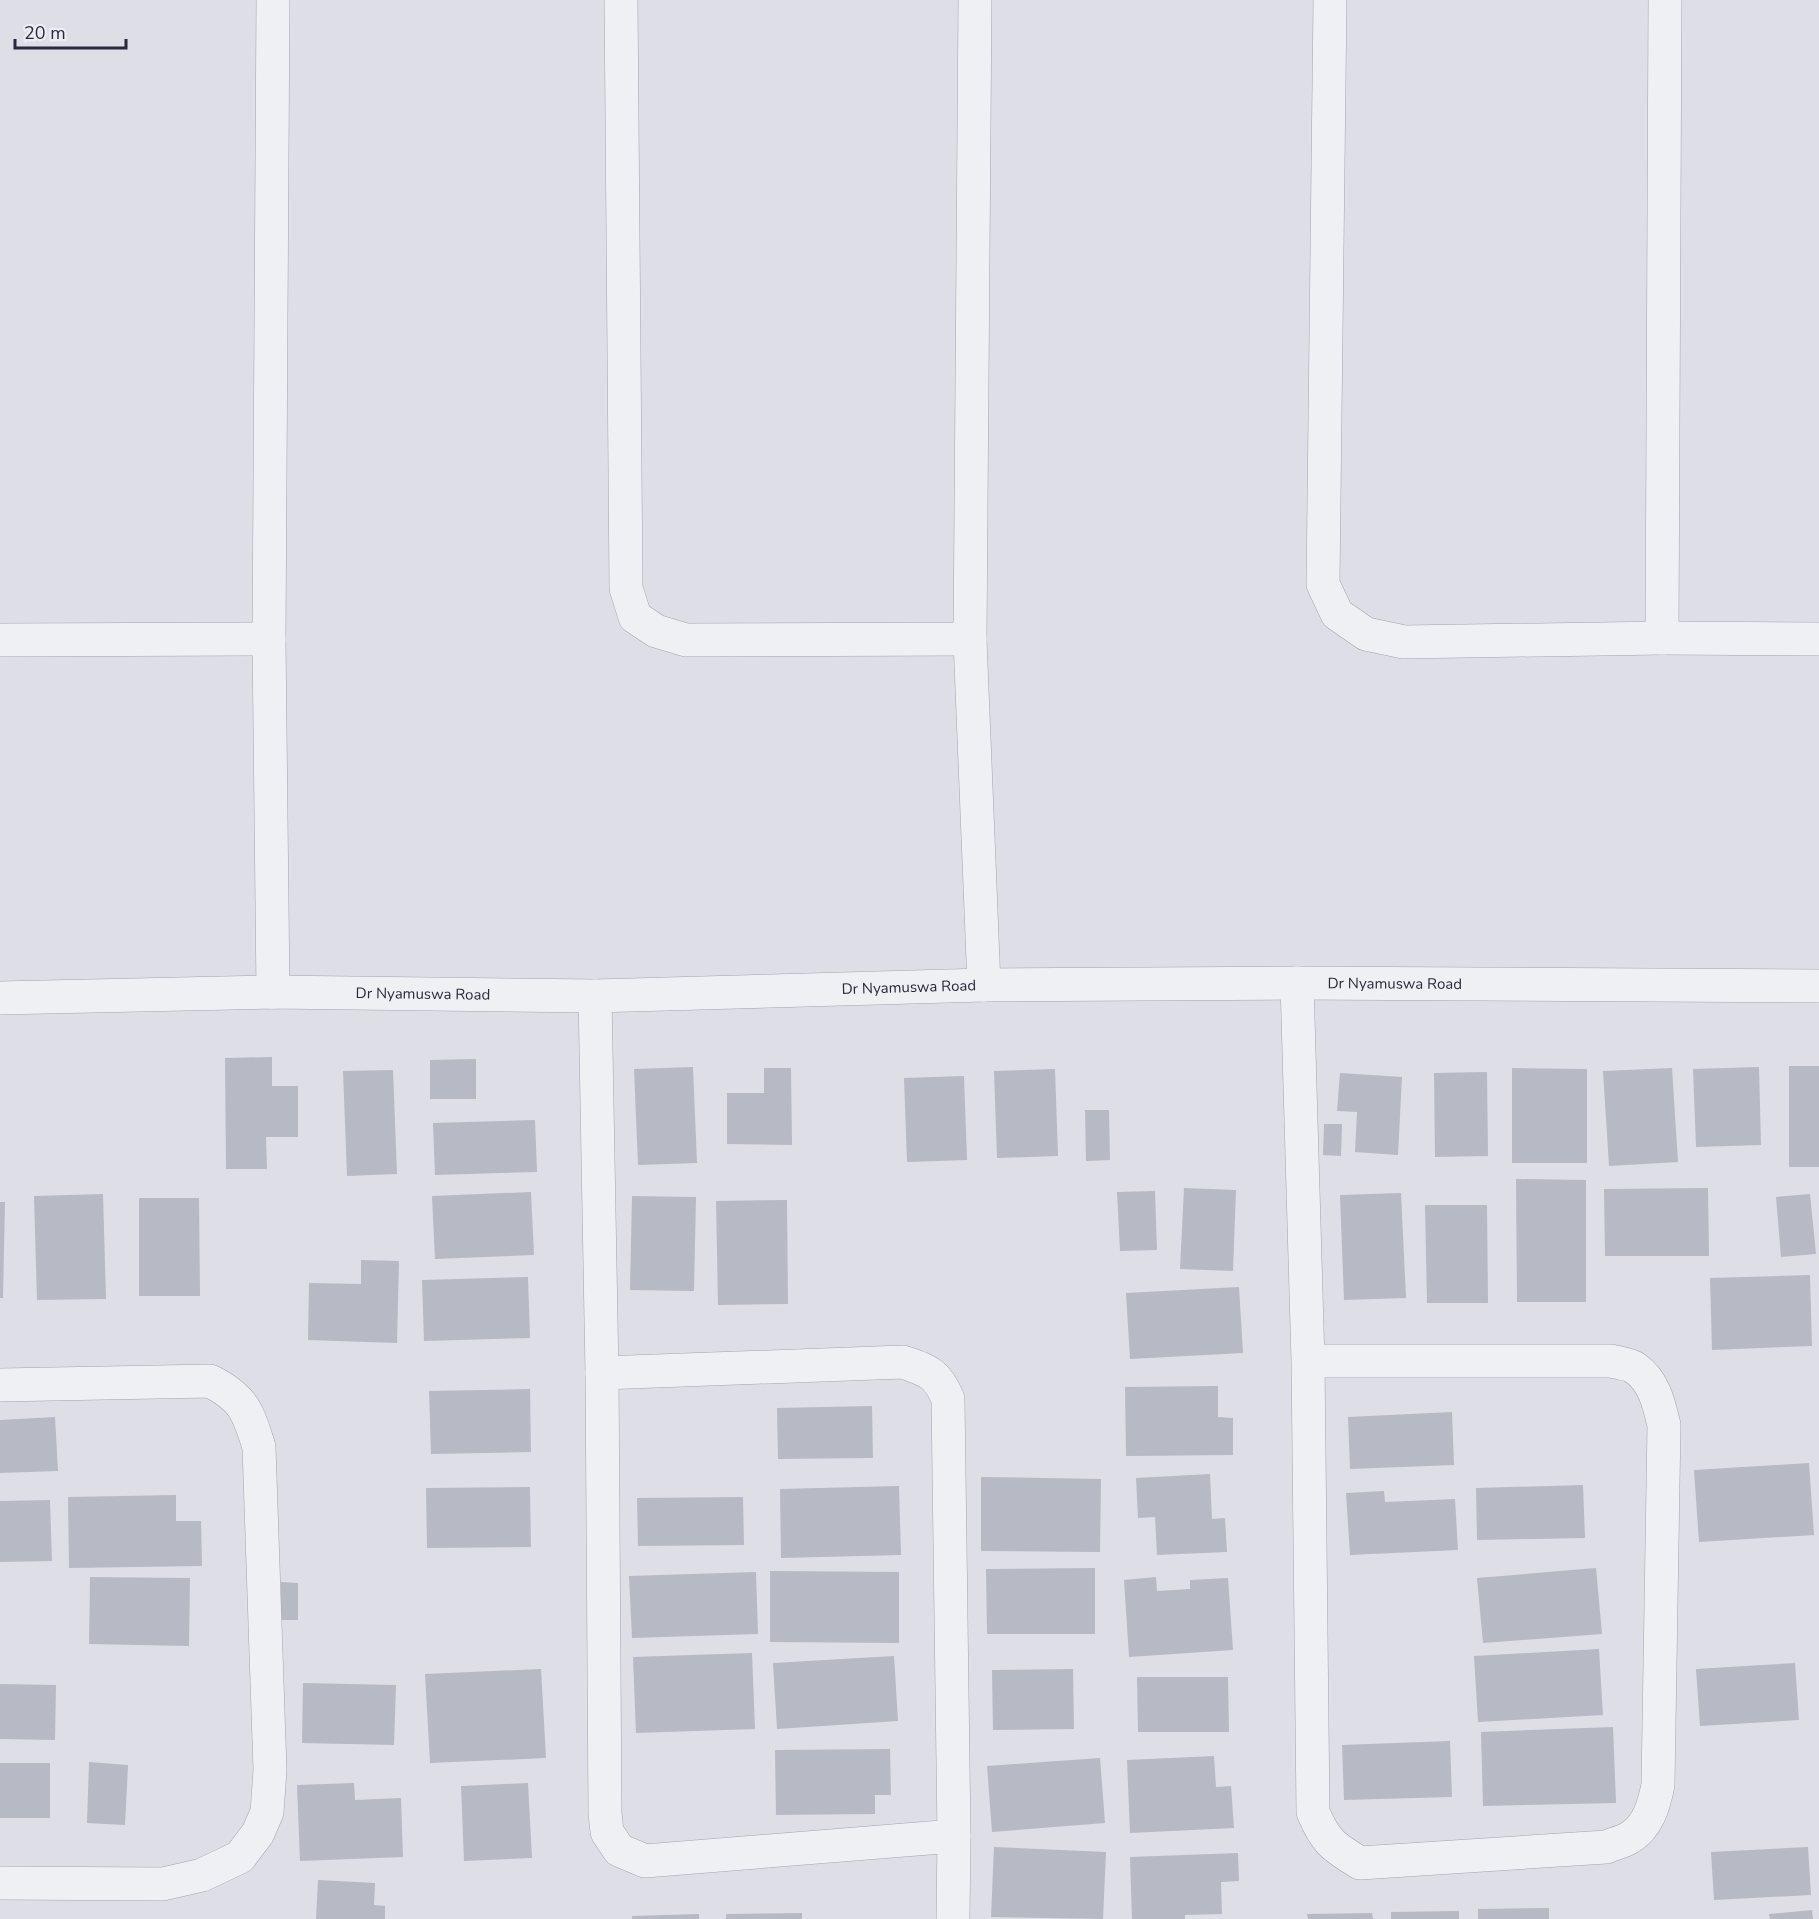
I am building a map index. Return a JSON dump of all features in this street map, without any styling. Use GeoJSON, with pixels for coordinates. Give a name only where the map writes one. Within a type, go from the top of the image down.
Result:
{"type":"FeatureCollection","features":[{"type":"Feature","properties":{"kind":"street"},"geometry":{"type":"LineString","coordinates":[[273,0],[269,639],[273,992]]}},
{"type":"Feature","properties":{"kind":"street"},"geometry":{"type":"LineString","coordinates":[[621,0],[626,588],[635,616],[656,631],[686,640],[970,639]]}},
{"type":"Feature","properties":{"kind":"street"},"geometry":{"type":"LineString","coordinates":[[975,0],[970,639],[984,985]]}},
{"type":"Feature","properties":{"kind":"street"},"geometry":{"type":"LineString","coordinates":[[1330,0],[1323,584],[1337,614],[1366,634],[1404,642],[1662,638],[1819,639]]}},
{"type":"Feature","properties":{"kind":"street"},"geometry":{"type":"LineString","coordinates":[[1662,638],[1665,0]]}},
{"type":"Feature","properties":{"kind":"street"},"geometry":{"type":"LineString","coordinates":[[0,640],[269,639]]}},
{"type":"Feature","properties":{"kind":"street"},"geometry":{"type":"LineString","coordinates":[[1297,983],[1308,1361],[1313,1812],[1322,1833],[1337,1849],[1360,1863],[1606,1847],[1629,1838],[1645,1824],[1654,1804],[1658,1785],[1664,1425],[1651,1383],[1634,1368],[1611,1361],[1308,1361]]}},
{"type":"Feature","properties":{"kind":"street","name":"Dr Nyamuswa Road"},"geometry":{"type":"LineString","coordinates":[[0,998],[273,992],[595,996],[984,985],[1297,983],[1819,986]]}},
{"type":"Feature","properties":{"kind":"street"},"geometry":{"type":"LineString","coordinates":[[595,996],[607,1833],[619,1850],[645,1861],[954,1836]]}},
{"type":"Feature","properties":{"kind":"street"},"geometry":{"type":"LineString","coordinates":[[602,1373],[903,1362],[926,1370],[940,1382],[948,1399],[953,1919]]}},
{"type":"Feature","properties":{"kind":"street"},"geometry":{"type":"LineString","coordinates":[[0,1385],[210,1382],[228,1390],[241,1404],[252,1423],[259,1447],[270,1770],[267,1812],[258,1833],[240,1857],[202,1875],[163,1884],[0,1883]]}},
{"type":"Feature","properties":{"kind":"building"},"geometry":{"type":"Polygon","coordinates":[[[272,1057],[272,1086],[298,1086],[298,1137],[266,1137],[267,1169],[226,1169],[225,1058],[272,1057]]]}},
{"type":"Feature","properties":{"kind":"building"},"geometry":{"type":"Polygon","coordinates":[[[476,1059],[476,1099],[430,1099],[430,1060],[476,1059]]]}},
{"type":"Feature","properties":{"kind":"building"},"geometry":{"type":"Polygon","coordinates":[[[1789,1066],[1819,1066],[1819,1167],[1789,1167],[1789,1066]]]}},
{"type":"Feature","properties":{"kind":"building"},"geometry":{"type":"Polygon","coordinates":[[[693,1067],[697,1163],[638,1165],[634,1069],[693,1067]]]}},
{"type":"Feature","properties":{"kind":"building"},"geometry":{"type":"Polygon","coordinates":[[[1759,1067],[1761,1145],[1696,1147],[1693,1069],[1759,1067]]]}},
{"type":"Feature","properties":{"kind":"building"},"geometry":{"type":"Polygon","coordinates":[[[764,1068],[791,1068],[792,1145],[727,1144],[727,1093],[764,1093],[764,1068]]]}},
{"type":"Feature","properties":{"kind":"building"},"geometry":{"type":"Polygon","coordinates":[[[1512,1068],[1587,1069],[1587,1163],[1512,1163],[1512,1068]]]}},
{"type":"Feature","properties":{"kind":"building"},"geometry":{"type":"Polygon","coordinates":[[[1672,1068],[1678,1162],[1609,1166],[1603,1071],[1672,1068]]]}},
{"type":"Feature","properties":{"kind":"building"},"geometry":{"type":"Polygon","coordinates":[[[1055,1069],[1058,1156],[997,1158],[994,1071],[1055,1069]]]}},
{"type":"Feature","properties":{"kind":"building"},"geometry":{"type":"Polygon","coordinates":[[[393,1070],[397,1174],[347,1176],[343,1071],[393,1070]]]}},
{"type":"Feature","properties":{"kind":"building"},"geometry":{"type":"Polygon","coordinates":[[[1487,1072],[1488,1156],[1435,1157],[1434,1073],[1487,1072]]]}},
{"type":"Feature","properties":{"kind":"building"},"geometry":{"type":"Polygon","coordinates":[[[1340,1073],[1402,1077],[1398,1155],[1355,1152],[1357,1112],[1337,1111],[1340,1073]]]}},
{"type":"Feature","properties":{"kind":"building"},"geometry":{"type":"Polygon","coordinates":[[[964,1076],[967,1160],[907,1162],[904,1078],[964,1076]]]}},
{"type":"Feature","properties":{"kind":"building"},"geometry":{"type":"Polygon","coordinates":[[[1085,1110],[1109,1110],[1110,1160],[1086,1161],[1085,1110]]]}},
{"type":"Feature","properties":{"kind":"building"},"geometry":{"type":"Polygon","coordinates":[[[535,1120],[537,1172],[435,1175],[433,1123],[535,1120]]]}},
{"type":"Feature","properties":{"kind":"building"},"geometry":{"type":"Polygon","coordinates":[[[1324,1124],[1342,1124],[1341,1156],[1323,1155],[1324,1124]]]}},
{"type":"Feature","properties":{"kind":"building"},"geometry":{"type":"Polygon","coordinates":[[[1516,1179],[1586,1180],[1586,1302],[1517,1302],[1516,1179]]]}},
{"type":"Feature","properties":{"kind":"building"},"geometry":{"type":"Polygon","coordinates":[[[1184,1188],[1236,1190],[1233,1271],[1180,1269],[1184,1188]]]}},
{"type":"Feature","properties":{"kind":"building"},"geometry":{"type":"Polygon","coordinates":[[[1708,1188],[1709,1256],[1605,1256],[1604,1189],[1708,1188]]]}},
{"type":"Feature","properties":{"kind":"building"},"geometry":{"type":"Polygon","coordinates":[[[1155,1191],[1157,1250],[1120,1251],[1117,1192],[1155,1191]]]}},
{"type":"Feature","properties":{"kind":"building"},"geometry":{"type":"Polygon","coordinates":[[[531,1192],[534,1255],[435,1259],[432,1196],[531,1192]]]}},
{"type":"Feature","properties":{"kind":"building"},"geometry":{"type":"Polygon","coordinates":[[[1401,1193],[1406,1298],[1344,1300],[1340,1195],[1401,1193]]]}},
{"type":"Feature","properties":{"kind":"building"},"geometry":{"type":"Polygon","coordinates":[[[103,1194],[106,1299],[37,1300],[34,1196],[103,1194]]]}},
{"type":"Feature","properties":{"kind":"building"},"geometry":{"type":"Polygon","coordinates":[[[1810,1194],[1816,1254],[1781,1257],[1776,1197],[1810,1194]]]}},
{"type":"Feature","properties":{"kind":"building"},"geometry":{"type":"Polygon","coordinates":[[[632,1196],[696,1197],[694,1291],[630,1290],[632,1196]]]}},
{"type":"Feature","properties":{"kind":"building"},"geometry":{"type":"Polygon","coordinates":[[[139,1198],[199,1198],[200,1296],[139,1296],[139,1198]]]}},
{"type":"Feature","properties":{"kind":"building"},"geometry":{"type":"Polygon","coordinates":[[[787,1200],[788,1304],[718,1305],[716,1201],[787,1200]]]}},
{"type":"Feature","properties":{"kind":"building"},"geometry":{"type":"Polygon","coordinates":[[[0,1202],[5,1202],[3,1298],[0,1298],[0,1202]]]}},
{"type":"Feature","properties":{"kind":"building"},"geometry":{"type":"Polygon","coordinates":[[[1425,1205],[1487,1205],[1488,1303],[1427,1303],[1425,1205]]]}},
{"type":"Feature","properties":{"kind":"building"},"geometry":{"type":"Polygon","coordinates":[[[361,1260],[399,1261],[397,1343],[308,1340],[309,1283],[361,1284],[361,1260]]]}},
{"type":"Feature","properties":{"kind":"building"},"geometry":{"type":"Polygon","coordinates":[[[1810,1275],[1812,1346],[1712,1350],[1710,1278],[1810,1275]]]}},
{"type":"Feature","properties":{"kind":"building"},"geometry":{"type":"Polygon","coordinates":[[[528,1277],[530,1338],[424,1341],[422,1280],[528,1277]]]}},
{"type":"Feature","properties":{"kind":"building"},"geometry":{"type":"Polygon","coordinates":[[[1239,1287],[1243,1353],[1130,1359],[1126,1293],[1239,1287]]]}},
{"type":"Feature","properties":{"kind":"building"},"geometry":{"type":"Polygon","coordinates":[[[1218,1386],[1218,1417],[1233,1418],[1233,1455],[1126,1456],[1125,1387],[1218,1386]]]}},
{"type":"Feature","properties":{"kind":"building"},"geometry":{"type":"Polygon","coordinates":[[[530,1389],[531,1452],[431,1454],[429,1391],[530,1389]]]}},
{"type":"Feature","properties":{"kind":"building"},"geometry":{"type":"Polygon","coordinates":[[[872,1406],[873,1458],[778,1459],[777,1408],[872,1406]]]}},
{"type":"Feature","properties":{"kind":"building"},"geometry":{"type":"Polygon","coordinates":[[[1452,1412],[1454,1465],[1350,1469],[1348,1417],[1452,1412]]]}},
{"type":"Feature","properties":{"kind":"building"},"geometry":{"type":"Polygon","coordinates":[[[55,1417],[58,1471],[0,1473],[0,1420],[55,1417]]]}},
{"type":"Feature","properties":{"kind":"building"},"geometry":{"type":"Polygon","coordinates":[[[1809,1463],[1814,1535],[1699,1542],[1694,1470],[1809,1463]]]}},
{"type":"Feature","properties":{"kind":"building"},"geometry":{"type":"Polygon","coordinates":[[[1210,1474],[1212,1519],[1225,1518],[1227,1552],[1157,1555],[1155,1517],[1138,1518],[1136,1478],[1210,1474]]]}},
{"type":"Feature","properties":{"kind":"building"},"geometry":{"type":"Polygon","coordinates":[[[981,1477],[1101,1479],[1100,1552],[981,1551],[981,1477]]]}},
{"type":"Feature","properties":{"kind":"building"},"geometry":{"type":"Polygon","coordinates":[[[1583,1485],[1585,1538],[1477,1540],[1476,1488],[1583,1485]]]}},
{"type":"Feature","properties":{"kind":"building"},"geometry":{"type":"Polygon","coordinates":[[[899,1486],[901,1555],[781,1558],[780,1489],[899,1486]]]}},
{"type":"Feature","properties":{"kind":"building"},"geometry":{"type":"Polygon","coordinates":[[[530,1487],[531,1547],[427,1548],[426,1488],[530,1487]]]}},
{"type":"Feature","properties":{"kind":"building"},"geometry":{"type":"Polygon","coordinates":[[[1384,1491],[1385,1502],[1455,1499],[1458,1550],[1350,1555],[1346,1493],[1384,1491]]]}},
{"type":"Feature","properties":{"kind":"building"},"geometry":{"type":"Polygon","coordinates":[[[176,1495],[176,1521],[201,1521],[202,1566],[69,1568],[68,1497],[176,1495]]]}},
{"type":"Feature","properties":{"kind":"building"},"geometry":{"type":"Polygon","coordinates":[[[743,1497],[744,1545],[638,1546],[637,1498],[743,1497]]]}},
{"type":"Feature","properties":{"kind":"building"},"geometry":{"type":"Polygon","coordinates":[[[50,1500],[52,1561],[0,1562],[0,1501],[50,1500]]]}},
{"type":"Feature","properties":{"kind":"building"},"geometry":{"type":"Polygon","coordinates":[[[1095,1568],[1095,1634],[987,1634],[986,1569],[1095,1568]]]}},
{"type":"Feature","properties":{"kind":"building"},"geometry":{"type":"Polygon","coordinates":[[[1596,1568],[1602,1634],[1483,1643],[1477,1578],[1596,1568]]]}},
{"type":"Feature","properties":{"kind":"building"},"geometry":{"type":"Polygon","coordinates":[[[770,1571],[899,1572],[899,1643],[770,1642],[770,1571]]]}},
{"type":"Feature","properties":{"kind":"building"},"geometry":{"type":"Polygon","coordinates":[[[756,1572],[758,1634],[632,1638],[629,1576],[756,1572]]]}},
{"type":"Feature","properties":{"kind":"building"},"geometry":{"type":"Polygon","coordinates":[[[90,1577],[190,1578],[189,1646],[89,1644],[90,1577]]]}},
{"type":"Feature","properties":{"kind":"building"},"geometry":{"type":"Polygon","coordinates":[[[1156,1577],[1157,1591],[1190,1589],[1190,1580],[1228,1578],[1233,1650],[1129,1657],[1124,1580],[1156,1577]]]}},
{"type":"Feature","properties":{"kind":"building"},"geometry":{"type":"Polygon","coordinates":[[[281,1582],[298,1583],[298,1620],[280,1620],[281,1582]]]}},
{"type":"Feature","properties":{"kind":"building"},"geometry":{"type":"Polygon","coordinates":[[[1599,1649],[1603,1715],[1478,1722],[1474,1656],[1599,1649]]]}},
{"type":"Feature","properties":{"kind":"building"},"geometry":{"type":"Polygon","coordinates":[[[752,1653],[755,1729],[636,1733],[633,1657],[752,1653]]]}},
{"type":"Feature","properties":{"kind":"building"},"geometry":{"type":"Polygon","coordinates":[[[894,1656],[898,1721],[777,1729],[773,1663],[894,1656]]]}},
{"type":"Feature","properties":{"kind":"building"},"geometry":{"type":"Polygon","coordinates":[[[1795,1663],[1799,1720],[1700,1726],[1696,1669],[1795,1663]]]}},
{"type":"Feature","properties":{"kind":"building"},"geometry":{"type":"Polygon","coordinates":[[[541,1669],[546,1758],[430,1763],[425,1674],[541,1669]]]}},
{"type":"Feature","properties":{"kind":"building"},"geometry":{"type":"Polygon","coordinates":[[[1073,1669],[1074,1729],[993,1730],[992,1670],[1073,1669]]]}},
{"type":"Feature","properties":{"kind":"building"},"geometry":{"type":"Polygon","coordinates":[[[1137,1677],[1228,1677],[1229,1732],[1138,1732],[1137,1677]]]}},
{"type":"Feature","properties":{"kind":"building"},"geometry":{"type":"Polygon","coordinates":[[[303,1683],[396,1685],[394,1745],[302,1743],[303,1683]]]}},
{"type":"Feature","properties":{"kind":"building"},"geometry":{"type":"Polygon","coordinates":[[[0,1684],[56,1685],[55,1740],[0,1739],[0,1684]]]}},
{"type":"Feature","properties":{"kind":"building"},"geometry":{"type":"Polygon","coordinates":[[[1613,1727],[1616,1803],[1483,1806],[1481,1732],[1613,1727]]]}},
{"type":"Feature","properties":{"kind":"building"},"geometry":{"type":"Polygon","coordinates":[[[1450,1741],[1452,1797],[1344,1800],[1342,1745],[1450,1741]]]}},
{"type":"Feature","properties":{"kind":"building"},"geometry":{"type":"Polygon","coordinates":[[[890,1749],[891,1795],[875,1795],[875,1814],[776,1815],[775,1750],[890,1749]]]}},
{"type":"Feature","properties":{"kind":"building"},"geometry":{"type":"Polygon","coordinates":[[[1214,1756],[1216,1787],[1231,1786],[1234,1828],[1130,1833],[1127,1760],[1214,1756]]]}},
{"type":"Feature","properties":{"kind":"building"},"geometry":{"type":"Polygon","coordinates":[[[1100,1758],[1105,1823],[992,1832],[987,1766],[1100,1758]]]}},
{"type":"Feature","properties":{"kind":"building"},"geometry":{"type":"Polygon","coordinates":[[[89,1762],[128,1765],[125,1825],[87,1823],[89,1762]]]}},
{"type":"Feature","properties":{"kind":"building"},"geometry":{"type":"Polygon","coordinates":[[[0,1763],[50,1763],[50,1818],[0,1818],[0,1763]]]}},
{"type":"Feature","properties":{"kind":"building"},"geometry":{"type":"Polygon","coordinates":[[[354,1783],[355,1800],[401,1798],[403,1857],[300,1861],[297,1785],[354,1783]]]}},
{"type":"Feature","properties":{"kind":"building"},"geometry":{"type":"Polygon","coordinates":[[[528,1783],[532,1858],[464,1861],[461,1786],[528,1783]]]}},
{"type":"Feature","properties":{"kind":"building"},"geometry":{"type":"Polygon","coordinates":[[[994,1847],[1106,1852],[1103,1919],[991,1917],[994,1847]]]}},
{"type":"Feature","properties":{"kind":"building"},"geometry":{"type":"Polygon","coordinates":[[[1808,1847],[1811,1895],[1714,1900],[1711,1852],[1808,1847]]]}},
{"type":"Feature","properties":{"kind":"building"},"geometry":{"type":"Polygon","coordinates":[[[1238,1853],[1239,1881],[1221,1882],[1222,1914],[1185,1915],[1185,1919],[1132,1919],[1130,1857],[1238,1853]]]}},
{"type":"Feature","properties":{"kind":"building"},"geometry":{"type":"Polygon","coordinates":[[[318,1880],[375,1883],[374,1905],[385,1906],[385,1919],[316,1919],[318,1880]]]}},
{"type":"Feature","properties":{"kind":"building"},"geometry":{"type":"Polygon","coordinates":[[[1549,1908],[1549,1919],[1478,1919],[1478,1909],[1549,1908]]]}},
{"type":"Feature","properties":{"kind":"building"},"geometry":{"type":"Polygon","coordinates":[[[1812,1910],[1813,1919],[1770,1919],[1769,1914],[1812,1910]]]}},
{"type":"Feature","properties":{"kind":"building"},"geometry":{"type":"Polygon","coordinates":[[[1459,1911],[1459,1919],[1391,1919],[1391,1912],[1459,1911]]]}},
{"type":"Feature","properties":{"kind":"building"},"geometry":{"type":"Polygon","coordinates":[[[802,1913],[802,1919],[726,1919],[726,1914],[802,1913]]]}},
{"type":"Feature","properties":{"kind":"building"},"geometry":{"type":"Polygon","coordinates":[[[1372,1913],[1373,1919],[1308,1919],[1307,1914],[1372,1913]]]}},
{"type":"Feature","properties":{"kind":"building"},"geometry":{"type":"Polygon","coordinates":[[[699,1914],[699,1919],[632,1919],[632,1916],[699,1914]]]}}]}
